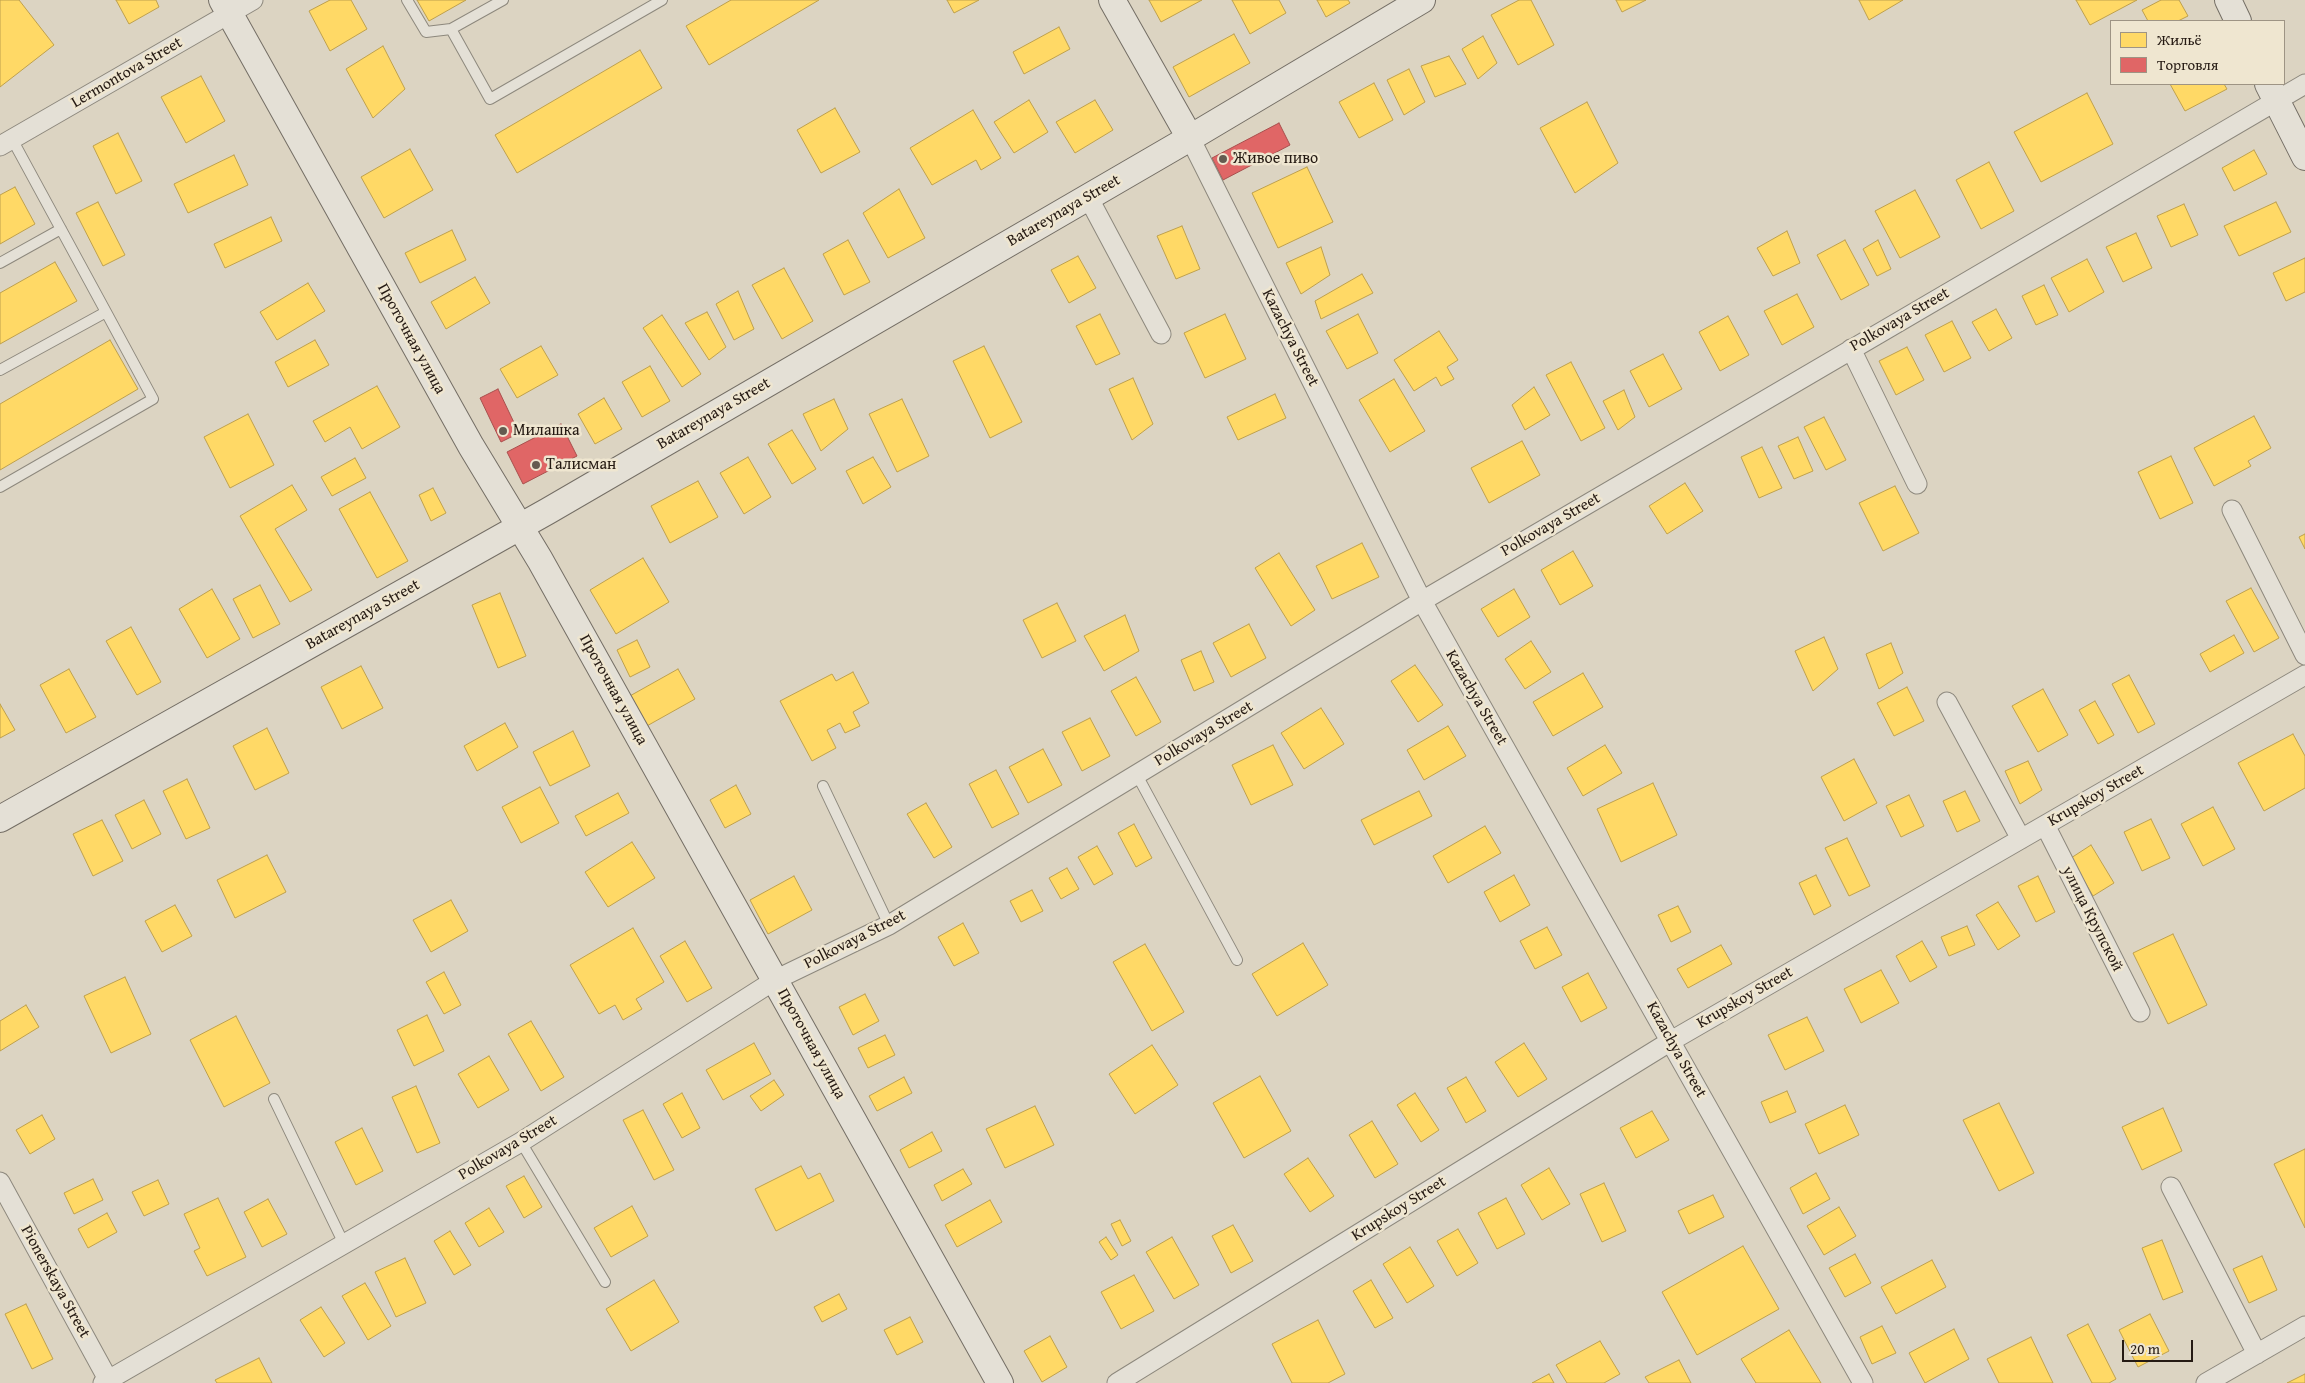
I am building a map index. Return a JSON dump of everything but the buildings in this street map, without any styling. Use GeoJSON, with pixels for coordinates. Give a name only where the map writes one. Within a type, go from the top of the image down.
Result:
{"type":"FeatureCollection","features":[{"type":"Feature","properties":{"kind":"street","name":"Lermontova Street"},"geometry":{"type":"LineString","coordinates":[[6,142],[225,7],[253,0]]}},
{"type":"Feature","properties":{"kind":"street","name":"Kazachya Street"},"geometry":{"type":"LineString","coordinates":[[1112,0],[1190,138],[1422,601],[1863,1383]]}},
{"type":"Feature","properties":{"kind":"street","name":"Batareynaya Street"},"geometry":{"type":"LineString","coordinates":[[0,818],[521,526],[1190,138],[1422,0]]}},
{"type":"Feature","properties":{"kind":"street"},"geometry":{"type":"LineString","coordinates":[[2228,0],[2238,20]]}},
{"type":"Feature","properties":{"kind":"street","name":"Проточная улица"},"geometry":{"type":"LineString","coordinates":[[225,7],[471,446],[521,526],[1000,1383]]}},
{"type":"Feature","properties":{"kind":"street","name":"Polkovaya Street"},"geometry":{"type":"LineString","coordinates":[[107,1382],[521,1142],[775,980],[889,925],[1422,601],[1851,349],[2272,92],[2305,84]]}},
{"type":"Feature","properties":{"kind":"street"},"geometry":{"type":"LineString","coordinates":[[2272,92],[2305,157]]}},
{"type":"Feature","properties":{"kind":"street"},"geometry":{"type":"LineString","coordinates":[[1088,197],[1160,334]]}},
{"type":"Feature","properties":{"kind":"street"},"geometry":{"type":"LineString","coordinates":[[1851,349],[1917,484]]}},
{"type":"Feature","properties":{"kind":"street"},"geometry":{"type":"LineString","coordinates":[[2232,510],[2305,656]]}},
{"type":"Feature","properties":{"kind":"street","name":"Krupskoy Street"},"geometry":{"type":"LineString","coordinates":[[1118,1383],[1671,1041],[2305,675]]}},
{"type":"Feature","properties":{"kind":"street"},"geometry":{"type":"LineString","coordinates":[[1947,702],[2021,839]]}},
{"type":"Feature","properties":{"kind":"street","name":"улица Крупской"},"geometry":{"type":"LineString","coordinates":[[2045,825],[2140,1012]]}},
{"type":"Feature","properties":{"kind":"street","name":"Pionerskaya Street"},"geometry":{"type":"LineString","coordinates":[[0,1182],[107,1382]]}},
{"type":"Feature","properties":{"kind":"street"},"geometry":{"type":"LineString","coordinates":[[2171,1188],[2257,1354]]}},
{"type":"Feature","properties":{"kind":"street"},"geometry":{"type":"LineString","coordinates":[[2206,1383],[2305,1326]]}},
{"type":"Feature","properties":{"kind":"lane"},"geometry":{"type":"LineString","coordinates":[[407,0],[426,32],[451,29],[503,0]]}},
{"type":"Feature","properties":{"kind":"lane"},"geometry":{"type":"LineString","coordinates":[[451,29],[490,99],[644,5],[662,0]]}},
{"type":"Feature","properties":{"kind":"lane"},"geometry":{"type":"LineString","coordinates":[[0,487],[153,399],[61,230],[6,142]]}},
{"type":"Feature","properties":{"kind":"lane"},"geometry":{"type":"LineString","coordinates":[[0,263],[61,230]]}},
{"type":"Feature","properties":{"kind":"lane"},"geometry":{"type":"LineString","coordinates":[[0,370],[106,312]]}},
{"type":"Feature","properties":{"kind":"lane"},"geometry":{"type":"LineString","coordinates":[[1136,775],[1237,960]]}},
{"type":"Feature","properties":{"kind":"lane"},"geometry":{"type":"LineString","coordinates":[[823,786],[889,925]]}},
{"type":"Feature","properties":{"kind":"lane"},"geometry":{"type":"LineString","coordinates":[[274,1099],[344,1244]]}},
{"type":"Feature","properties":{"kind":"lane"},"geometry":{"type":"LineString","coordinates":[[521,1142],[605,1282]]}},
{"type":"Feature","properties":{"kind":"place","name":"Живое пиво"},"geometry":{"type":"Point","coordinates":[1223,159]}},
{"type":"Feature","properties":{"kind":"place","name":"Милашка"},"geometry":{"type":"Point","coordinates":[503,431]}},
{"type":"Feature","properties":{"kind":"place","name":"Талисман"},"geometry":{"type":"Point","coordinates":[536,465]}}]}
